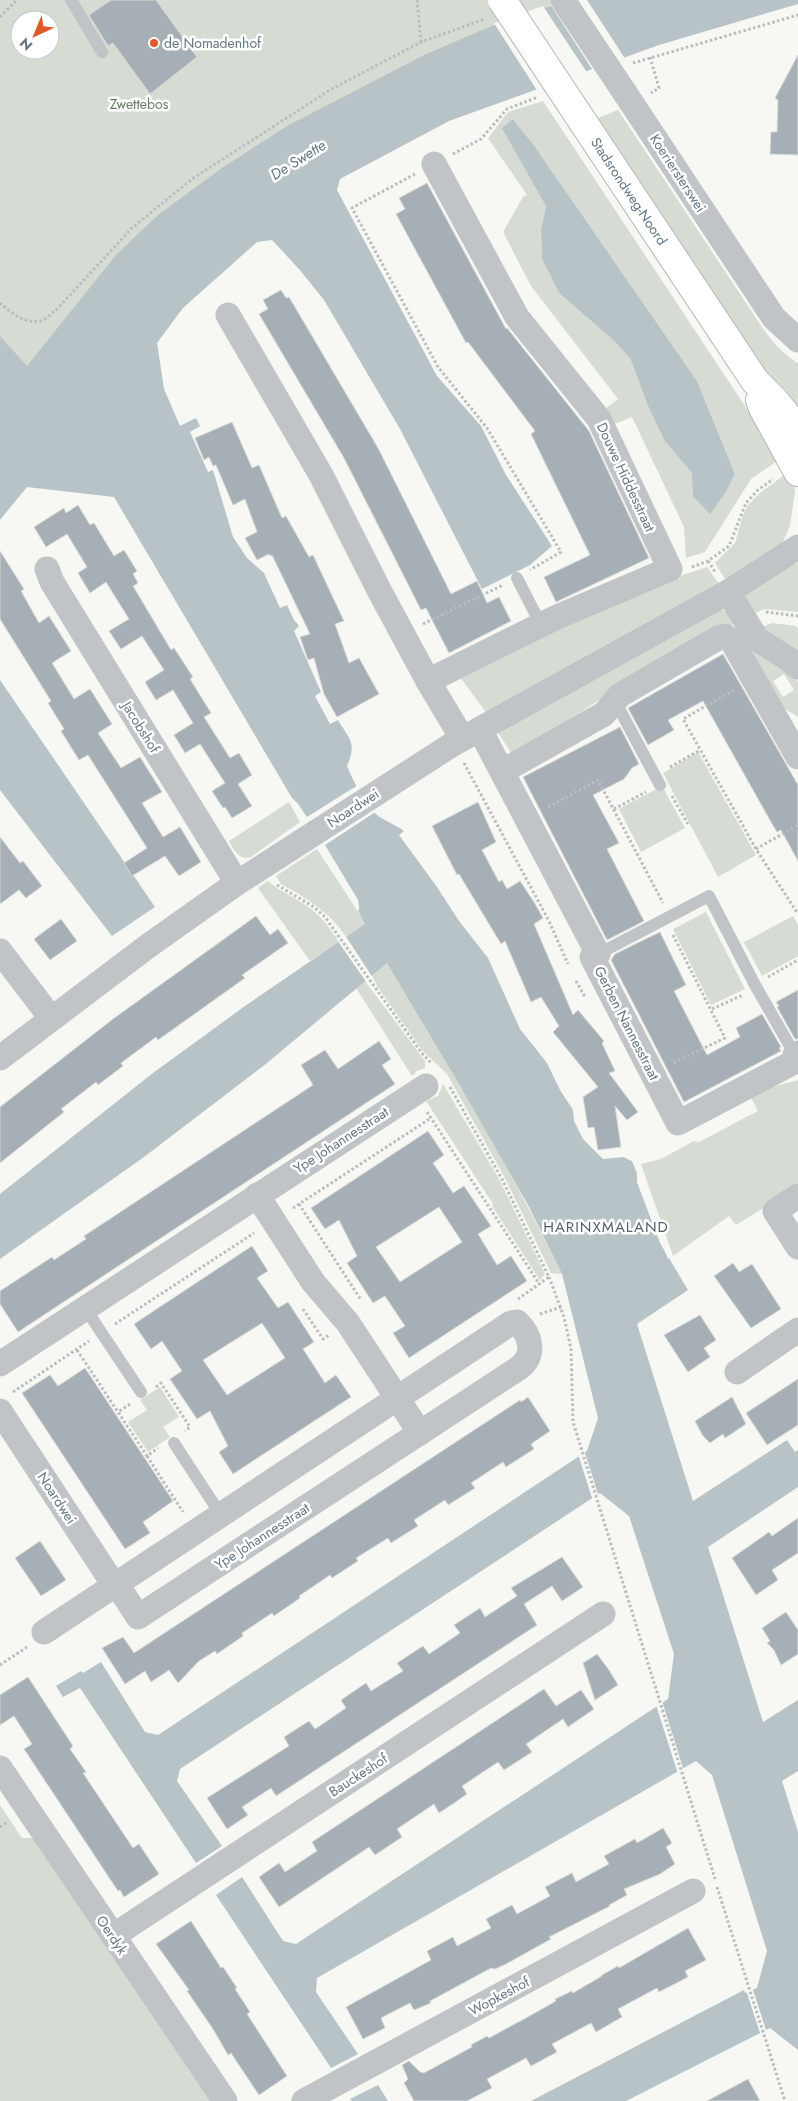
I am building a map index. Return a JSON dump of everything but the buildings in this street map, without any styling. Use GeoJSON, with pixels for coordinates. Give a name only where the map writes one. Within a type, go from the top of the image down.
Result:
{"type":"FeatureCollection","features":[{"type":"Feature","properties":{"kind":"main road","name":"Stadsrondweg-Noord"},"geometry":{"type":"LineString","coordinates":[[498,8],[577,113],[755,381],[798,429]]}},
{"type":"Feature","properties":{"kind":"main road","name":"Stadsrondweg-Noord"},"geometry":{"type":"LineString","coordinates":[[755,381],[763,408],[796,468]]}},
{"type":"Feature","properties":{"kind":"street","name":"Koeriersterswei"},"geometry":{"type":"LineString","coordinates":[[563,0],[637,94],[774,318],[798,340]]}},
{"type":"Feature","properties":{"kind":"street","name":"Douwe Hiddesstraat"},"geometry":{"type":"LineString","coordinates":[[428,681],[540,625],[670,569],[599,419],[517,316],[434,164]]}},
{"type":"Feature","properties":{"kind":"street"},"geometry":{"type":"LineString","coordinates":[[228,315],[320,475],[428,681],[465,737]]}},
{"type":"Feature","properties":{"kind":"street","name":"Noardwei"},"geometry":{"type":"LineString","coordinates":[[0,1058],[51,1018],[237,883],[382,789],[465,737],[728,592],[798,547]]}},
{"type":"Feature","properties":{"kind":"street","name":"Jacobshof"},"geometry":{"type":"LineString","coordinates":[[47,569],[52,582],[237,883]]}},
{"type":"Feature","properties":{"kind":"street"},"geometry":{"type":"LineString","coordinates":[[728,592],[757,639],[798,667]]}},
{"type":"Feature","properties":{"kind":"street"},"geometry":{"type":"LineString","coordinates":[[503,771],[604,714],[620,695],[718,638],[725,636],[732,641],[798,757]]}},
{"type":"Feature","properties":{"kind":"street","name":"Gerben Nannesstraat"},"geometry":{"type":"LineString","coordinates":[[465,737],[503,771],[598,954],[592,957],[678,1122],[798,1060],[796,1054]]}},
{"type":"Feature","properties":{"kind":"street"},"geometry":{"type":"LineString","coordinates":[[0,951],[51,1018]]}},
{"type":"Feature","properties":{"kind":"street","name":"Ype Johannesstraat"},"geometry":{"type":"LineString","coordinates":[[0,1364],[431,1082]]}},
{"type":"Feature","properties":{"kind":"street"},"geometry":{"type":"LineString","coordinates":[[257,1196],[313,1282],[348,1323],[420,1433]]}},
{"type":"Feature","properties":{"kind":"street"},"geometry":{"type":"LineString","coordinates":[[798,1196],[774,1211],[798,1247]]}},
{"type":"Feature","properties":{"kind":"street","name":"Ype Johannesstraat"},"geometry":{"type":"LineString","coordinates":[[44,1632],[115,1584],[510,1323],[517,1322],[520,1325],[530,1344],[529,1358],[525,1363],[138,1617],[115,1584]]}},
{"type":"Feature","properties":{"kind":"street"},"geometry":{"type":"LineString","coordinates":[[737,1372],[798,1330]]}},
{"type":"Feature","properties":{"kind":"street","name":"Noardwei"},"geometry":{"type":"LineString","coordinates":[[5,1402],[115,1584]]}},
{"type":"Feature","properties":{"kind":"street","name":"Bauckeshof"},"geometry":{"type":"LineString","coordinates":[[113,1936],[603,1614]]}},
{"type":"Feature","properties":{"kind":"street","name":"Oerdyk"},"geometry":{"type":"LineString","coordinates":[[0,1768],[225,2101]]}},
{"type":"Feature","properties":{"kind":"street","name":"Wopkeshof"},"geometry":{"type":"LineString","coordinates":[[304,2101],[694,1891]]}},
{"type":"Feature","properties":{"kind":"lane"},"geometry":{"type":"LineString","coordinates":[[71,0],[102,52]]}},
{"type":"Feature","properties":{"kind":"lane"},"geometry":{"type":"LineString","coordinates":[[517,578],[540,625]]}},
{"type":"Feature","properties":{"kind":"lane"},"geometry":{"type":"LineString","coordinates":[[615,701],[657,780]]}},
{"type":"Feature","properties":{"kind":"lane"},"geometry":{"type":"LineString","coordinates":[[598,954],[709,896],[755,985],[796,1054]]}},
{"type":"Feature","properties":{"kind":"lane"},"geometry":{"type":"LineString","coordinates":[[85,1308],[142,1394]]}},
{"type":"Feature","properties":{"kind":"lane"},"geometry":{"type":"LineString","coordinates":[[173,1441],[221,1515]]}},
{"type":"Feature","properties":{"kind":"path"},"geometry":{"type":"LineString","coordinates":[[0,17],[18,0]]}},
{"type":"Feature","properties":{"kind":"path"},"geometry":{"type":"LineString","coordinates":[[417,0],[421,42]]}},
{"type":"Feature","properties":{"kind":"path"},"geometry":{"type":"LineString","coordinates":[[0,304],[19,318],[43,320],[56,310],[132,228],[192,179],[330,90],[421,42],[498,8]]}},
{"type":"Feature","properties":{"kind":"path"},"geometry":{"type":"LineString","coordinates":[[637,94],[660,88],[650,57]]}},
{"type":"Feature","properties":{"kind":"path"},"geometry":{"type":"LineString","coordinates":[[708,561],[725,550],[732,542],[740,513],[751,497],[796,468]]}},
{"type":"Feature","properties":{"kind":"path"},"geometry":{"type":"LineString","coordinates":[[753,679],[683,719],[756,849],[798,914]]}},
{"type":"Feature","properties":{"kind":"path"},"geometry":{"type":"LineString","coordinates":[[465,737],[569,966]]}},
{"type":"Feature","properties":{"kind":"path"},"geometry":{"type":"LineString","coordinates":[[657,780],[700,750]]}},
{"type":"Feature","properties":{"kind":"path"},"geometry":{"type":"LineString","coordinates":[[756,849],[798,825]]}},
{"type":"Feature","properties":{"kind":"path"},"geometry":{"type":"LineString","coordinates":[[263,866],[276,884],[314,907],[336,931],[420,1052],[431,1082],[502,1179],[549,1277],[564,1317],[571,1349],[573,1422],[681,1774]]}},
{"type":"Feature","properties":{"kind":"path"},"geometry":{"type":"LineString","coordinates":[[573,975],[587,1000]]}},
{"type":"Feature","properties":{"kind":"path"},"geometry":{"type":"LineString","coordinates":[[431,1082],[431,1118],[540,1285]]}},
{"type":"Feature","properties":{"kind":"path"},"geometry":{"type":"LineString","coordinates":[[5,1402],[76,1350],[431,1118]]}},
{"type":"Feature","properties":{"kind":"path"},"geometry":{"type":"LineString","coordinates":[[516,1301],[549,1277]]}},
{"type":"Feature","properties":{"kind":"path"},"geometry":{"type":"LineString","coordinates":[[76,1350],[196,1532]]}},
{"type":"Feature","properties":{"kind":"path"},"geometry":{"type":"LineString","coordinates":[[118,1412],[142,1394],[161,1383],[190,1428],[173,1441],[147,1456]]}},
{"type":"Feature","properties":{"kind":"path"},"geometry":{"type":"LineString","coordinates":[[0,1665],[41,1638],[44,1632]]}},
{"type":"Feature","properties":{"kind":"path"},"geometry":{"type":"LineString","coordinates":[[748,1984],[785,2101]]}},
{"type":"Feature","properties":{"kind":"green space","name":"Zwettebos"},"geometry":{"type":"Polygon","coordinates":[[[0,0],[591,0],[0,408],[0,0]]]}},
{"type":"Feature","properties":{"kind":"green space"},"geometry":{"type":"Polygon","coordinates":[[[543,101],[780,459],[751,479],[705,552],[686,558],[684,527],[632,417],[612,425],[604,410],[618,399],[531,286],[503,232],[523,197],[527,195],[488,138],[508,112],[543,101]],[[514,120],[546,206],[541,229],[542,259],[559,293],[613,340],[630,358],[648,406],[664,440],[693,473],[693,496],[735,474],[697,381],[533,144],[514,120]]]}},
{"type":"Feature","properties":{"kind":"green space"},"geometry":{"type":"Polygon","coordinates":[[[618,110],[764,330],[781,350],[798,363],[798,419],[752,360],[598,118],[618,110]]]}},
{"type":"Feature","properties":{"kind":"green space"},"geometry":{"type":"Polygon","coordinates":[[[790,471],[794,480],[795,491],[790,526],[781,546],[725,579],[715,563],[735,543],[748,505],[760,493],[790,471]]]}},
{"type":"Feature","properties":{"kind":"green space"},"geometry":{"type":"Polygon","coordinates":[[[798,563],[798,612],[764,609],[753,614],[745,600],[746,595],[793,564],[798,563]]]}},
{"type":"Feature","properties":{"kind":"green space"},"geometry":{"type":"Polygon","coordinates":[[[707,567],[719,584],[488,715],[460,677],[558,627],[680,578],[680,576],[707,567]]]}},
{"type":"Feature","properties":{"kind":"green space"},"geometry":{"type":"Polygon","coordinates":[[[718,609],[729,612],[737,623],[727,627],[710,628],[513,756],[496,729],[718,609]]]}},
{"type":"Feature","properties":{"kind":"green space"},"geometry":{"type":"Polygon","coordinates":[[[772,623],[796,626],[798,629],[798,656],[759,628],[772,623]]]}},
{"type":"Feature","properties":{"kind":"green space"},"geometry":{"type":"Polygon","coordinates":[[[746,640],[798,682],[798,717],[777,704],[746,640]],[[784,674],[773,681],[783,697],[794,690],[784,674]]]}},
{"type":"Feature","properties":{"kind":"green space"},"geometry":{"type":"Polygon","coordinates":[[[698,752],[756,855],[718,877],[663,773],[698,752]]]}},
{"type":"Feature","properties":{"kind":"green space"},"geometry":{"type":"Polygon","coordinates":[[[662,786],[685,828],[641,852],[619,809],[662,786]]]}},
{"type":"Feature","properties":{"kind":"green space"},"geometry":{"type":"Polygon","coordinates":[[[289,802],[300,822],[251,857],[247,858],[237,854],[229,841],[289,802]]]}},
{"type":"Feature","properties":{"kind":"green space"},"geometry":{"type":"Polygon","coordinates":[[[317,849],[366,924],[346,937],[325,913],[281,884],[276,876],[317,849]]]}},
{"type":"Feature","properties":{"kind":"green space"},"geometry":{"type":"Polygon","coordinates":[[[268,881],[306,905],[326,924],[339,942],[310,961],[258,888],[268,881]]]}},
{"type":"Feature","properties":{"kind":"green space"},"geometry":{"type":"Polygon","coordinates":[[[706,912],[745,989],[711,1005],[673,929],[706,912]]]}},
{"type":"Feature","properties":{"kind":"green space"},"geometry":{"type":"Polygon","coordinates":[[[793,916],[798,925],[798,956],[762,976],[744,942],[793,916]]]}},
{"type":"Feature","properties":{"kind":"green space"},"geometry":{"type":"Polygon","coordinates":[[[387,962],[500,1155],[562,1274],[551,1273],[505,1178],[447,1074],[422,1050],[377,986],[372,975],[387,962]]]}},
{"type":"Feature","properties":{"kind":"green space"},"geometry":{"type":"Polygon","coordinates":[[[365,981],[425,1061],[425,1068],[417,1071],[412,1076],[356,988],[365,981]]]}},
{"type":"Feature","properties":{"kind":"green space"},"geometry":{"type":"Polygon","coordinates":[[[798,1080],[798,1186],[736,1225],[729,1216],[673,1256],[641,1164],[661,1159],[694,1141],[699,1142],[758,1111],[751,1097],[772,1087],[798,1080]]]}},
{"type":"Feature","properties":{"kind":"green space"},"geometry":{"type":"Polygon","coordinates":[[[443,1084],[499,1179],[545,1274],[540,1280],[426,1101],[438,1096],[443,1084]]]}},
{"type":"Feature","properties":{"kind":"green space"},"geometry":{"type":"Polygon","coordinates":[[[160,1387],[179,1417],[163,1427],[170,1437],[148,1452],[128,1422],[147,1410],[140,1400],[160,1387]]]}},
{"type":"Feature","properties":{"kind":"green space"},"geometry":{"type":"Polygon","coordinates":[[[0,1805],[22,1838],[34,1838],[215,2101],[0,2101],[0,1805]]]}},
{"type":"Feature","properties":{"kind":"water","name":"De Swette"},"geometry":{"type":"Polygon","coordinates":[[[569,0],[798,0],[798,4],[659,45],[449,121],[340,179],[337,190],[437,376],[481,426],[506,475],[552,546],[530,565],[482,589],[400,429],[324,300],[272,240],[257,242],[183,308],[157,343],[164,389],[180,426],[196,418],[200,426],[190,432],[208,472],[213,470],[233,537],[247,558],[264,573],[280,608],[287,605],[299,626],[294,631],[321,692],[315,696],[330,724],[338,720],[349,737],[352,752],[347,766],[360,792],[377,815],[404,831],[399,835],[459,921],[488,958],[520,1029],[547,1063],[560,1090],[573,1110],[574,1121],[583,1139],[603,1159],[624,1157],[632,1161],[637,1173],[637,1182],[660,1243],[688,1290],[637,1324],[693,1501],[787,1440],[795,1452],[798,1450],[798,1487],[708,1547],[763,1722],[798,1700],[798,1771],[782,1781],[798,1832],[798,2050],[770,2028],[626,2101],[531,2101],[744,1990],[745,1993],[757,1988],[767,1951],[712,1775],[696,1761],[317,1978],[316,1992],[358,2054],[331,2068],[216,1895],[242,1877],[283,1941],[296,1944],[668,1699],[674,1654],[629,1516],[600,1493],[180,1769],[177,1781],[222,1846],[196,1863],[80,1688],[63,1697],[56,1686],[101,1662],[145,1732],[158,1735],[587,1451],[598,1418],[562,1274],[529,1207],[387,963],[267,1063],[144,1157],[0,1259],[0,1194],[153,1073],[245,1006],[365,924],[358,911],[358,900],[298,804],[292,798],[114,497],[27,487],[0,520],[0,336],[27,366],[116,255],[158,215],[219,170],[287,126],[426,54],[492,26],[569,0]]]}},
{"type":"Feature","properties":{"kind":"water"},"geometry":{"type":"Polygon","coordinates":[[[513,119],[533,144],[697,381],[735,474],[725,493],[710,514],[693,496],[692,473],[664,440],[648,406],[630,358],[613,340],[559,293],[542,259],[541,229],[546,206],[502,128],[513,119]]]}},
{"type":"Feature","properties":{"kind":"water"},"geometry":{"type":"Polygon","coordinates":[[[0,680],[155,907],[112,936],[0,790],[0,680]]]}},
{"type":"Feature","properties":{"kind":"water"},"geometry":{"type":"Polygon","coordinates":[[[378,2085],[388,2101],[352,2101],[350,2099],[378,2085]]]}},
{"type":"Feature","properties":{"kind":"pier"},"geometry":{"type":"Polygon","coordinates":[[[561,0],[587,0],[626,60],[594,72],[550,4],[561,0]]]}},
{"type":"Feature","properties":{"kind":"pier"},"geometry":{"type":"Polygon","coordinates":[[[543,6],[588,74],[538,92],[494,23],[543,6]]]}},
{"type":"Feature","properties":{"kind":"pier"},"geometry":{"type":"Polygon","coordinates":[[[358,785],[377,811],[325,845],[358,900],[358,911],[356,909],[356,901],[334,863],[296,805],[291,801],[293,799],[298,804],[307,817],[358,785]]]}},
{"type":"Feature","properties":{"kind":"pier"},"geometry":{"type":"Polygon","coordinates":[[[345,935],[373,978],[367,983],[337,940],[345,935]]]}},
{"type":"Feature","properties":{"kind":"pier"},"geometry":{"type":"Polygon","coordinates":[[[626,1155],[634,1160],[639,1173],[639,1181],[670,1257],[668,1259],[637,1182],[637,1173],[632,1161],[624,1157],[626,1155]]]}},
{"type":"Feature","properties":{"kind":"pier"},"geometry":{"type":"Polygon","coordinates":[[[584,1450],[599,1497],[593,1501],[578,1454],[584,1450]]]}},
{"type":"Feature","properties":{"kind":"pier"},"geometry":{"type":"Polygon","coordinates":[[[662,1701],[684,1771],[678,1774],[656,1705],[662,1701]]]}},
{"type":"Feature","properties":{"kind":"pier"},"geometry":{"type":"Polygon","coordinates":[[[745,1987],[747,1989],[752,1987],[767,2033],[761,2036],[745,1987]]]}},
{"type":"Feature","properties":{"kind":"place","name":"de Nomadenhof"},"geometry":{"type":"Point","coordinates":[154,43]}},
{"type":"Feature","properties":{"kind":"district","name":"HARINXMALAND"},"geometry":{"type":"Point","coordinates":[606,1227]}}]}
